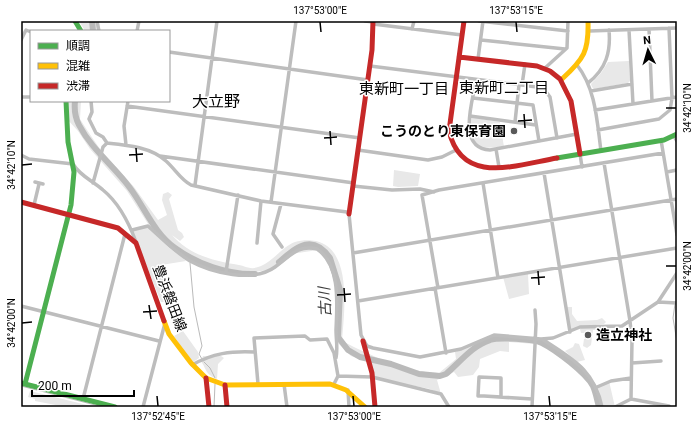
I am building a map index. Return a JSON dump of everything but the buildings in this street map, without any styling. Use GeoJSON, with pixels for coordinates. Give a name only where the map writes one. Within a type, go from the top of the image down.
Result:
{"type":"FeatureCollection","features":[{"type":"Feature","properties":{"kind":"street"},"geometry":{"type":"LineString","coordinates":[[75,21],[80,30]]}},
{"type":"Feature","properties":{"kind":"street"},"geometry":{"type":"LineString","coordinates":[[195,185],[218,21]]}},
{"type":"Feature","properties":{"kind":"street"},"geometry":{"type":"LineString","coordinates":[[271,202],[296,21]]}},
{"type":"Feature","properties":{"kind":"street"},"geometry":{"type":"LineString","coordinates":[[365,21],[462,35]]}},
{"type":"Feature","properties":{"kind":"street"},"geometry":{"type":"LineString","coordinates":[[412,28],[414,21]]}},
{"type":"Feature","properties":{"kind":"street"},"geometry":{"type":"LineString","coordinates":[[464,21],[449,125],[450,137],[456,150],[468,162],[477,167],[499,167],[601,151],[676,137]]}},
{"type":"Feature","properties":{"kind":"street"},"geometry":{"type":"LineString","coordinates":[[479,21],[568,31]]}},
{"type":"Feature","properties":{"kind":"street"},"geometry":{"type":"LineString","coordinates":[[545,68],[568,45],[568,21]]}},
{"type":"Feature","properties":{"kind":"street"},"geometry":{"type":"LineString","coordinates":[[562,79],[583,59],[588,49],[588,21]]}},
{"type":"Feature","properties":{"kind":"street"},"geometry":{"type":"LineString","coordinates":[[373,22],[370,66],[349,214],[363,341],[372,377],[375,407]]}},
{"type":"Feature","properties":{"kind":"street"},"geometry":{"type":"LineString","coordinates":[[478,59],[484,22]]}},
{"type":"Feature","properties":{"kind":"street"},"geometry":{"type":"LineString","coordinates":[[598,130],[659,120],[670,110],[672,98],[669,28]]}},
{"type":"Feature","properties":{"kind":"street"},"geometry":{"type":"LineString","coordinates":[[589,31],[677,28]]}},
{"type":"Feature","properties":{"kind":"street"},"geometry":{"type":"LineString","coordinates":[[649,29],[652,101]]}},
{"type":"Feature","properties":{"kind":"street"},"geometry":{"type":"LineString","coordinates":[[21,40],[26,30],[30,32]]}},
{"type":"Feature","properties":{"kind":"street"},"geometry":{"type":"LineString","coordinates":[[588,83],[598,73],[608,57],[609,30]]}},
{"type":"Feature","properties":{"kind":"street"},"geometry":{"type":"LineString","coordinates":[[629,30],[632,104]]}},
{"type":"Feature","properties":{"kind":"street"},"geometry":{"type":"LineString","coordinates":[[481,40],[565,49]]}},
{"type":"Feature","properties":{"kind":"street"},"geometry":{"type":"LineString","coordinates":[[170,52],[368,80]]}},
{"type":"Feature","properties":{"kind":"street"},"geometry":{"type":"LineString","coordinates":[[459,57],[525,64],[545,68],[562,79],[570,96],[582,167]]}},
{"type":"Feature","properties":{"kind":"street"},"geometry":{"type":"LineString","coordinates":[[515,122],[517,103],[525,64]]}},
{"type":"Feature","properties":{"kind":"street"},"geometry":{"type":"LineString","coordinates":[[577,65],[591,91],[601,151]]}},
{"type":"Feature","properties":{"kind":"street"},"geometry":{"type":"LineString","coordinates":[[370,66],[537,87],[547,93],[551,101],[557,138]]}},
{"type":"Feature","properties":{"kind":"street"},"geometry":{"type":"LineString","coordinates":[[476,80],[470,116],[469,133],[472,142],[484,150],[577,134]]}},
{"type":"Feature","properties":{"kind":"street"},"geometry":{"type":"LineString","coordinates":[[591,91],[632,84]]}},
{"type":"Feature","properties":{"kind":"street"},"geometry":{"type":"LineString","coordinates":[[473,98],[533,105],[539,141]]}},
{"type":"Feature","properties":{"kind":"street"},"geometry":{"type":"LineString","coordinates":[[594,110],[677,98]]}},
{"type":"Feature","properties":{"kind":"street"},"geometry":{"type":"LineString","coordinates":[[66,102],[68,142],[73,164],[74,186],[69,214],[44,312],[23,384],[115,407]]}},
{"type":"Feature","properties":{"kind":"street"},"geometry":{"type":"LineString","coordinates":[[91,102],[92,112],[89,119],[96,132],[103,137],[107,143]]}},
{"type":"Feature","properties":{"kind":"street"},"geometry":{"type":"LineString","coordinates":[[126,145],[124,126],[128,102]]}},
{"type":"Feature","properties":{"kind":"street"},"geometry":{"type":"LineString","coordinates":[[127,106],[360,138]]}},
{"type":"Feature","properties":{"kind":"street"},"geometry":{"type":"LineString","coordinates":[[470,116],[536,125]]}},
{"type":"Feature","properties":{"kind":"street"},"geometry":{"type":"LineString","coordinates":[[661,140],[677,234]]}},
{"type":"Feature","properties":{"kind":"street"},"geometry":{"type":"LineString","coordinates":[[93,183],[101,151],[107,143]]}},
{"type":"Feature","properties":{"kind":"street"},"geometry":{"type":"LineString","coordinates":[[107,143],[126,145],[148,151],[165,160],[185,181],[195,185],[271,202],[341,211],[349,214]]}},
{"type":"Feature","properties":{"kind":"street"},"geometry":{"type":"LineString","coordinates":[[496,149],[499,167]]}},
{"type":"Feature","properties":{"kind":"street"},"geometry":{"type":"LineString","coordinates":[[358,150],[428,160],[442,157],[456,150]]}},
{"type":"Feature","properties":{"kind":"street"},"geometry":{"type":"LineString","coordinates":[[446,353],[422,195],[483,183],[664,153]]}},
{"type":"Feature","properties":{"kind":"street"},"geometry":{"type":"LineString","coordinates":[[158,156],[392,190],[420,189],[434,192]]}},
{"type":"Feature","properties":{"kind":"street"},"geometry":{"type":"LineString","coordinates":[[22,157],[73,164],[80,173],[104,191],[117,204],[132,230],[136,243]]}},
{"type":"Feature","properties":{"kind":"street"},"geometry":{"type":"LineString","coordinates":[[604,163],[630,321],[632,363],[631,399]]}},
{"type":"Feature","properties":{"kind":"street"},"geometry":{"type":"LineString","coordinates":[[667,172],[677,170]]}},
{"type":"Feature","properties":{"kind":"street"},"geometry":{"type":"LineString","coordinates":[[544,173],[570,332]]}},
{"type":"Feature","properties":{"kind":"street"},"geometry":{"type":"LineString","coordinates":[[34,205],[39,183]]}},
{"type":"Feature","properties":{"kind":"street"},"geometry":{"type":"LineString","coordinates":[[483,183],[498,278]]}},
{"type":"Feature","properties":{"kind":"street"},"geometry":{"type":"LineString","coordinates":[[226,272],[238,195]]}},
{"type":"Feature","properties":{"kind":"street"},"geometry":{"type":"LineString","coordinates":[[353,252],[677,199]]}},
{"type":"Feature","properties":{"kind":"street"},"geometry":{"type":"LineString","coordinates":[[257,243],[261,200]]}},
{"type":"Feature","properties":{"kind":"street"},"geometry":{"type":"LineString","coordinates":[[21,202],[103,223],[125,234],[136,243]]}},
{"type":"Feature","properties":{"kind":"street"},"geometry":{"type":"LineString","coordinates":[[282,204],[274,234],[282,247]]}},
{"type":"Feature","properties":{"kind":"street"},"geometry":{"type":"LineString","coordinates":[[132,230],[148,226],[190,261],[226,272],[247,275],[261,274],[275,267],[301,248],[311,247],[321,251],[329,264],[338,289],[336,335],[338,348],[336,358],[338,376],[334,384]]}},
{"type":"Feature","properties":{"kind":"street"},"geometry":{"type":"LineString","coordinates":[[83,399],[125,234]]}},
{"type":"Feature","properties":{"kind":"street","name":"豊浜磐田線"},"geometry":{"type":"LineString","coordinates":[[136,243],[165,323],[174,341],[192,365],[206,378],[225,385],[334,384],[348,390],[365,407]]}},
{"type":"Feature","properties":{"kind":"street"},"geometry":{"type":"LineString","coordinates":[[358,301],[677,248]]}},
{"type":"Feature","properties":{"kind":"street"},"geometry":{"type":"LineString","coordinates":[[363,341],[367,346],[373,348],[418,357],[446,353],[460,349],[494,335],[541,339],[553,338],[588,326],[622,326],[658,302],[677,273]]}},
{"type":"Feature","properties":{"kind":"street"},"geometry":{"type":"LineString","coordinates":[[658,302],[677,303]]}},
{"type":"Feature","properties":{"kind":"street"},"geometry":{"type":"LineString","coordinates":[[21,306],[159,341]]}},
{"type":"Feature","properties":{"kind":"street"},"geometry":{"type":"LineString","coordinates":[[532,407],[536,338],[535,310]]}},
{"type":"Feature","properties":{"kind":"street"},"geometry":{"type":"LineString","coordinates":[[143,407],[159,341],[165,323]]}},
{"type":"Feature","properties":{"kind":"street"},"geometry":{"type":"LineString","coordinates":[[258,384],[254,352],[254,338],[306,336],[310,340],[326,339],[336,358]]}},
{"type":"Feature","properties":{"kind":"street"},"geometry":{"type":"LineString","coordinates":[[541,339],[583,369],[596,387],[602,407]]}},
{"type":"Feature","properties":{"kind":"street"},"geometry":{"type":"LineString","coordinates":[[192,365],[207,357],[217,354],[254,352]]}},
{"type":"Feature","properties":{"kind":"street"},"geometry":{"type":"LineString","coordinates":[[632,363],[661,361]]}},
{"type":"Feature","properties":{"kind":"street"},"geometry":{"type":"LineString","coordinates":[[338,376],[372,377],[441,394],[449,407]]}},
{"type":"Feature","properties":{"kind":"street"},"geometry":{"type":"LineString","coordinates":[[501,397],[501,378],[479,377],[478,396],[532,399]]}},
{"type":"Feature","properties":{"kind":"street"},"geometry":{"type":"LineString","coordinates":[[206,378],[209,407]]}},
{"type":"Feature","properties":{"kind":"street"},"geometry":{"type":"LineString","coordinates":[[596,387],[611,380],[631,378]]}},
{"type":"Feature","properties":{"kind":"street"},"geometry":{"type":"LineString","coordinates":[[284,384],[287,407]]}},
{"type":"Feature","properties":{"kind":"street"},"geometry":{"type":"LineString","coordinates":[[225,385],[227,407]]}},
{"type":"Feature","properties":{"kind":"street"},"geometry":{"type":"LineString","coordinates":[[348,390],[349,407]]}},
{"type":"Feature","properties":{"kind":"street"},"geometry":{"type":"LineString","coordinates":[[616,407],[631,399],[669,406]]}},
{"type":"Feature","properties":{"kind":"shaded area"},"geometry":{"type":"Polygon","coordinates":[[[79,21],[96,21],[98,30],[84,30],[79,21]]]}},
{"type":"Feature","properties":{"kind":"shaded area"},"geometry":{"type":"Polygon","coordinates":[[[629,61],[630,81],[628,83],[594,89],[592,87],[591,84],[608,62],[629,61]]]}},
{"type":"Feature","properties":{"kind":"shaded area"},"geometry":{"type":"Polygon","coordinates":[[[68,102],[81,102],[80,119],[87,130],[100,149],[134,187],[158,220],[167,215],[162,200],[163,194],[168,192],[172,195],[169,199],[178,230],[184,237],[180,241],[172,235],[186,248],[202,256],[252,268],[260,267],[265,264],[290,244],[295,242],[316,241],[328,246],[336,256],[341,269],[344,284],[342,341],[401,366],[414,370],[439,373],[456,359],[455,352],[495,335],[536,338],[535,344],[509,342],[509,352],[500,351],[480,359],[479,367],[473,375],[458,377],[454,372],[437,380],[441,394],[430,389],[372,377],[368,362],[351,356],[337,342],[337,305],[335,282],[326,260],[318,250],[291,254],[268,270],[246,273],[208,268],[185,258],[189,257],[179,253],[166,243],[186,261],[161,265],[166,302],[161,302],[132,230],[150,227],[127,191],[90,149],[78,131],[67,119],[68,102]]]}},
{"type":"Feature","properties":{"kind":"shaded area"},"geometry":{"type":"Polygon","coordinates":[[[470,117],[500,122],[504,147],[480,148],[471,140],[470,117]]]}},
{"type":"Feature","properties":{"kind":"shaded area"},"geometry":{"type":"Polygon","coordinates":[[[394,170],[420,174],[418,186],[393,186],[394,170]]]}},
{"type":"Feature","properties":{"kind":"shaded area"},"geometry":{"type":"Polygon","coordinates":[[[528,274],[529,294],[509,299],[503,277],[528,274]]]}},
{"type":"Feature","properties":{"kind":"shaded area"},"geometry":{"type":"Polygon","coordinates":[[[566,307],[572,307],[572,314],[577,321],[597,320],[602,318],[606,322],[604,324],[586,326],[622,327],[593,330],[591,345],[587,348],[583,346],[584,339],[590,337],[590,333],[581,333],[580,329],[582,327],[570,330],[566,307]]]}},
{"type":"Feature","properties":{"kind":"shaded area"},"geometry":{"type":"Polygon","coordinates":[[[183,331],[198,352],[199,358],[192,363],[174,336],[183,331]]]}},
{"type":"Feature","properties":{"kind":"shaded area"},"geometry":{"type":"Polygon","coordinates":[[[575,343],[579,344],[585,360],[577,362],[565,351],[573,347],[575,343]]]}},
{"type":"Feature","properties":{"kind":"shaded area"},"geometry":{"type":"Polygon","coordinates":[[[203,356],[221,356],[224,358],[218,364],[217,379],[207,372],[201,361],[203,356]]]}},
{"type":"Feature","properties":{"kind":"shaded area"},"geometry":{"type":"Polygon","coordinates":[[[609,381],[615,407],[602,407],[597,387],[609,381]]]}},
{"type":"Feature","properties":{"kind":"shaded area"},"geometry":{"type":"Polygon","coordinates":[[[30,391],[95,407],[66,407],[35,401],[35,399],[28,397],[30,391]]]}},
{"type":"Feature","properties":{"kind":"waterway","name":"古川"},"geometry":{"type":"LineString","coordinates":[[92,21],[93,30]]}},
{"type":"Feature","properties":{"kind":"waterway","name":"古川"},"geometry":{"type":"LineString","coordinates":[[75,102],[76,116],[84,134],[130,188],[155,228],[168,242],[184,254],[203,264],[234,273],[255,274]]}},
{"type":"Feature","properties":{"kind":"waterway","name":"古川"},"geometry":{"type":"LineString","coordinates":[[279,262],[298,248],[311,244],[323,250],[330,258],[340,290],[338,337],[348,350],[360,357],[391,364],[419,374],[440,376],[446,374],[466,355],[484,342],[494,339],[538,342],[555,351],[584,375],[593,386],[599,407]]}},
{"type":"Feature","properties":{"kind":"waterway"},"geometry":{"type":"LineString","coordinates":[[190,263],[194,307],[202,346],[199,354],[202,359]]}},
{"type":"Feature","properties":{"kind":"waterway"},"geometry":{"type":"LineString","coordinates":[[675,304],[673,318],[677,342]]}},
{"type":"Feature","properties":{"kind":"waterway"},"geometry":{"type":"LineString","coordinates":[[204,362],[210,368],[215,378]]}},
{"type":"Feature","properties":{"kind":"waterway"},"geometry":{"type":"LineString","coordinates":[[214,407],[215,384]]}},
{"type":"Feature","properties":{"kind":"waterway"},"geometry":{"type":"LineString","coordinates":[[21,386],[103,407]]}},
{"type":"Feature","properties":{"kind":"traffic: fast"},"geometry":{"type":"LineString","coordinates":[[75,21],[80,30]]}},
{"type":"Feature","properties":{"kind":"traffic: fast"},"geometry":{"type":"LineString","coordinates":[[25,384],[71,205],[74,172],[68,142],[66,102]]}},
{"type":"Feature","properties":{"kind":"traffic: fast"},"geometry":{"type":"LineString","coordinates":[[557,158],[664,140],[677,134]]}},
{"type":"Feature","properties":{"kind":"traffic: fast"},"geometry":{"type":"LineString","coordinates":[[21,383],[115,407]]}},
{"type":"Feature","properties":{"kind":"traffic: slow"},"geometry":{"type":"LineString","coordinates":[[562,79],[584,54],[587,40],[588,21]]}},
{"type":"Feature","properties":{"kind":"traffic: slow"},"geometry":{"type":"LineString","coordinates":[[164,321],[169,334],[191,363],[206,378],[225,385],[330,384],[346,390],[365,407]]}},
{"type":"Feature","properties":{"kind":"traffic: jam"},"geometry":{"type":"LineString","coordinates":[[349,214],[372,50],[373,21]]}},
{"type":"Feature","properties":{"kind":"traffic: jam"},"geometry":{"type":"LineString","coordinates":[[464,21],[449,131],[456,148],[466,159],[478,166],[492,168],[508,167],[557,158]]}},
{"type":"Feature","properties":{"kind":"traffic: jam"},"geometry":{"type":"LineString","coordinates":[[459,57],[537,66],[550,71],[560,79],[571,101],[580,154]]}},
{"type":"Feature","properties":{"kind":"traffic: jam"},"geometry":{"type":"LineString","coordinates":[[21,202],[118,228],[136,243],[164,321]]}},
{"type":"Feature","properties":{"kind":"traffic: jam"},"geometry":{"type":"LineString","coordinates":[[363,341],[372,373],[375,407]]}},
{"type":"Feature","properties":{"kind":"traffic: jam"},"geometry":{"type":"LineString","coordinates":[[206,378],[209,407]]}},
{"type":"Feature","properties":{"kind":"traffic: jam"},"geometry":{"type":"LineString","coordinates":[[225,385],[227,407]]}},
{"type":"Feature","properties":{"kind":"place","name":"こうのとり東保育園"},"geometry":{"type":"Point","coordinates":[514,131]}},
{"type":"Feature","properties":{"kind":"place","name":"造立神社"},"geometry":{"type":"Point","coordinates":[588,335]}},
{"type":"Feature","properties":{"kind":"district","name":"東新町二丁目"},"geometry":{"type":"Point","coordinates":[504,88]}},
{"type":"Feature","properties":{"kind":"district","name":"東新町一丁目"},"geometry":{"type":"Point","coordinates":[404,89]}},
{"type":"Feature","properties":{"kind":"district","name":"大立野"},"geometry":{"type":"Point","coordinates":[216,101]}}]}
